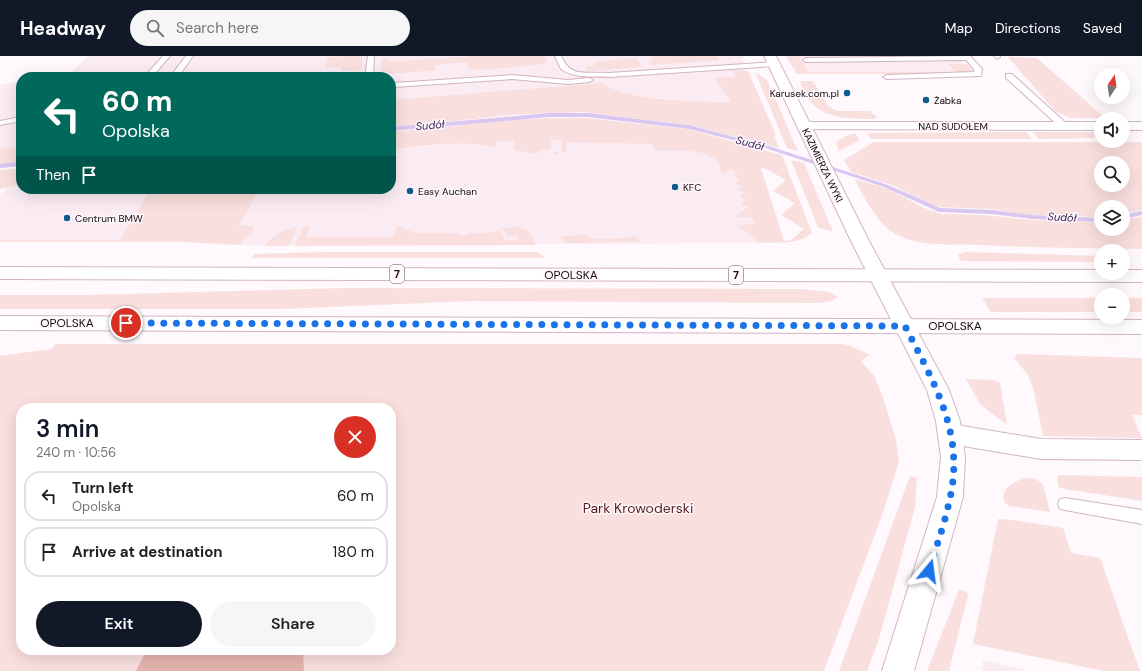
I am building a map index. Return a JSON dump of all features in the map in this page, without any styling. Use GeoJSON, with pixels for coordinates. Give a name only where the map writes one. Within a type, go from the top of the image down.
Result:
{"type":"FeatureCollection","features":[{"type":"Feature","properties":{"kind":"main road","name":"KAZIMIERZA WYKI"},"geometry":{"type":"LineString","coordinates":[[772,60],[830,180],[938,390],[945,408],[951,434],[953,457],[950,497],[898,671]]}},
{"type":"Feature","properties":{"kind":"main road","name":"NAD SUDOŁEM"},"geometry":{"type":"LineString","coordinates":[[804,126],[1094,126]]}},
{"type":"Feature","properties":{"kind":"main road"},"geometry":{"type":"LineString","coordinates":[[1130,126],[1142,126]]}},
{"type":"Feature","properties":{"kind":"main road","name":"OPOLSKA"},"geometry":{"type":"LineString","coordinates":[[0,273],[878,274],[1142,276]]}},
{"type":"Feature","properties":{"kind":"main road","name":"OPOLSKA"},"geometry":{"type":"LineString","coordinates":[[0,323],[1142,327]]}},
{"type":"Feature","properties":{"kind":"main road"},"geometry":{"type":"LineString","coordinates":[[951,434],[1041,449],[1142,450]]}},
{"type":"Feature","properties":{"kind":"lane"},"geometry":{"type":"LineString","coordinates":[[153,72],[167,56]]}},
{"type":"Feature","properties":{"kind":"lane"},"geometry":{"type":"LineString","coordinates":[[178,72],[190,56]]}},
{"type":"Feature","properties":{"kind":"lane"},"geometry":{"type":"LineString","coordinates":[[369,72],[371,56]]}},
{"type":"Feature","properties":{"kind":"lane"},"geometry":{"type":"LineString","coordinates":[[558,56],[563,68],[568,71],[580,74],[598,73],[610,76]]}},
{"type":"Feature","properties":{"kind":"lane"},"geometry":{"type":"LineString","coordinates":[[806,60],[967,57],[978,69],[978,74],[887,77]]}},
{"type":"Feature","properties":{"kind":"lane"},"geometry":{"type":"LineString","coordinates":[[396,85],[512,77],[568,82],[600,80],[610,76],[772,60]]}},
{"type":"Feature","properties":{"kind":"lane"},"geometry":{"type":"LineString","coordinates":[[1009,76],[1064,126]]}},
{"type":"Feature","properties":{"kind":"lane"},"geometry":{"type":"LineString","coordinates":[[0,124],[16,120]]}},
{"type":"Feature","properties":{"kind":"lane"},"geometry":{"type":"LineString","coordinates":[[1065,504],[1142,517]]}},
{"type":"Feature","properties":{"kind":"shaded area"},"geometry":{"type":"Polygon","coordinates":[[[88,56],[742,56],[755,102],[690,101],[646,97],[613,90],[601,83],[396,100],[396,72],[71,72],[88,56]]]}},
{"type":"Feature","properties":{"kind":"shaded area"},"geometry":{"type":"Polygon","coordinates":[[[799,56],[957,56],[971,73],[809,74],[799,56]]]}},
{"type":"Feature","properties":{"kind":"shaded area"},"geometry":{"type":"Polygon","coordinates":[[[16,82],[16,147],[0,149],[0,85],[16,82]]]}},
{"type":"Feature","properties":{"kind":"shaded area"},"geometry":{"type":"Polygon","coordinates":[[[492,136],[645,140],[740,162],[764,243],[238,245],[249,237],[250,225],[239,225],[257,194],[396,194],[396,149],[446,144],[492,136]]]}},
{"type":"Feature","properties":{"kind":"shaded area","name":"Centrum BMW"},"geometry":{"type":"Polygon","coordinates":[[[16,184],[16,194],[147,194],[120,240],[0,240],[0,196],[9,185],[16,184]]]}},
{"type":"Feature","properties":{"kind":"shaded area"},"geometry":{"type":"Polygon","coordinates":[[[144,655],[303,655],[304,671],[136,671],[144,655]]]}},
{"type":"Feature","properties":{"kind":"shaded area"},"geometry":{"type":"Polygon","coordinates":[[[983,660],[1030,671],[982,671],[983,660]]]}},
{"type":"Feature","properties":{"kind":"green space"},"geometry":{"type":"Polygon","coordinates":[[[473,56],[545,56],[547,60],[543,64],[482,70],[468,68],[467,62],[435,65],[435,70],[396,74],[396,72],[381,71],[381,60],[388,57],[388,62],[473,56]]]}},
{"type":"Feature","properties":{"kind":"green space"},"geometry":{"type":"Polygon","coordinates":[[[717,56],[720,60],[651,65],[648,61],[654,60],[652,57],[717,56]]]}},
{"type":"Feature","properties":{"kind":"green space"},"geometry":{"type":"Polygon","coordinates":[[[786,56],[799,56],[808,72],[955,72],[948,64],[967,64],[973,71],[968,74],[797,74],[786,56]]]}},
{"type":"Feature","properties":{"kind":"green space"},"geometry":{"type":"Polygon","coordinates":[[[327,57],[362,57],[362,70],[341,71],[341,67],[325,68],[327,57]]]}},
{"type":"Feature","properties":{"kind":"green space"},"geometry":{"type":"Polygon","coordinates":[[[1008,57],[1037,58],[1098,112],[1094,112],[1094,118],[1070,118],[1055,111],[1008,57]]]}},
{"type":"Feature","properties":{"kind":"green space"},"geometry":{"type":"Polygon","coordinates":[[[636,58],[642,67],[587,71],[585,67],[594,66],[594,62],[636,58]]]}},
{"type":"Feature","properties":{"kind":"green space"},"geometry":{"type":"Polygon","coordinates":[[[732,70],[748,71],[776,135],[774,135],[779,148],[690,125],[583,112],[510,115],[396,127],[396,100],[601,83],[629,94],[646,97],[682,101],[731,102],[714,78],[736,77],[732,70]]]}},
{"type":"Feature","properties":{"kind":"green space"},"geometry":{"type":"Polygon","coordinates":[[[755,72],[767,80],[798,151],[787,148],[755,72]]]}},
{"type":"Feature","properties":{"kind":"green space"},"geometry":{"type":"Polygon","coordinates":[[[800,81],[813,81],[829,107],[838,111],[870,111],[877,117],[875,119],[850,118],[833,116],[825,113],[818,109],[810,101],[800,81]]]}},
{"type":"Feature","properties":{"kind":"green space"},"geometry":{"type":"Polygon","coordinates":[[[549,118],[587,118],[687,129],[782,155],[812,233],[807,237],[794,241],[760,243],[736,225],[755,224],[752,217],[735,217],[748,207],[741,204],[746,200],[739,197],[744,193],[737,189],[742,186],[735,183],[740,179],[733,176],[738,172],[731,169],[722,175],[719,162],[712,157],[697,152],[654,150],[653,144],[567,142],[566,151],[554,155],[554,152],[562,152],[562,140],[551,140],[551,149],[540,149],[537,154],[514,150],[514,141],[497,141],[495,147],[456,143],[396,149],[396,132],[512,120],[549,118]],[[761,168],[784,241],[791,240],[804,229],[781,215],[795,203],[773,191],[786,180],[766,169],[761,168]]]}},
{"type":"Feature","properties":{"kind":"green space"},"geometry":{"type":"Polygon","coordinates":[[[1026,132],[1032,139],[871,139],[867,133],[1026,132]]]}},
{"type":"Feature","properties":{"kind":"green space"},"geometry":{"type":"Polygon","coordinates":[[[1033,132],[1094,132],[1094,138],[1039,139],[1033,132]]]}},
{"type":"Feature","properties":{"kind":"green space"},"geometry":{"type":"Polygon","coordinates":[[[855,133],[860,140],[839,151],[836,143],[847,135],[855,133]]]}},
{"type":"Feature","properties":{"kind":"green space"},"geometry":{"type":"Polygon","coordinates":[[[874,142],[1094,142],[1094,148],[1130,148],[1130,142],[1142,142],[1142,210],[1130,213],[1130,200],[1094,200],[1094,217],[1030,215],[990,209],[939,207],[923,201],[894,186],[851,172],[844,160],[874,142]]]}},
{"type":"Feature","properties":{"kind":"green space"},"geometry":{"type":"Polygon","coordinates":[[[16,147],[16,163],[0,165],[0,149],[16,147]]]}},
{"type":"Feature","properties":{"kind":"green space"},"geometry":{"type":"Polygon","coordinates":[[[791,160],[804,163],[833,232],[818,227],[791,160]]]}},
{"type":"Feature","properties":{"kind":"green space"},"geometry":{"type":"Polygon","coordinates":[[[16,168],[16,185],[0,189],[0,170],[16,168]]]}},
{"type":"Feature","properties":{"kind":"green space"},"geometry":{"type":"Polygon","coordinates":[[[855,179],[889,189],[924,208],[942,214],[983,215],[1033,220],[1094,222],[1094,236],[1130,236],[1130,218],[1142,217],[1142,249],[1130,249],[1130,244],[1094,244],[1094,248],[946,245],[922,243],[901,236],[885,227],[866,199],[855,179]]]}},
{"type":"Feature","properties":{"kind":"green space"},"geometry":{"type":"Polygon","coordinates":[[[147,194],[257,194],[239,225],[252,226],[253,232],[238,245],[183,242],[0,242],[0,240],[120,240],[147,194]]]}},
{"type":"Feature","properties":{"kind":"green space"},"geometry":{"type":"Polygon","coordinates":[[[304,226],[310,226],[306,237],[393,237],[396,227],[398,226],[415,233],[459,233],[459,235],[467,235],[468,233],[488,233],[499,230],[504,237],[504,240],[517,240],[517,236],[508,236],[502,229],[516,226],[529,231],[536,245],[295,246],[304,226]]]}},
{"type":"Feature","properties":{"kind":"green space"},"geometry":{"type":"Polygon","coordinates":[[[298,227],[288,246],[264,246],[278,233],[298,227]]]}},
{"type":"Feature","properties":{"kind":"green space"},"geometry":{"type":"Polygon","coordinates":[[[588,235],[592,239],[625,238],[634,236],[642,242],[567,243],[560,236],[588,235]]]}},
{"type":"Feature","properties":{"kind":"green space"},"geometry":{"type":"Polygon","coordinates":[[[325,252],[538,252],[545,258],[251,258],[254,254],[325,252]]]}},
{"type":"Feature","properties":{"kind":"green space"},"geometry":{"type":"Polygon","coordinates":[[[965,252],[1094,256],[1094,262],[961,261],[958,255],[965,252]]]}},
{"type":"Feature","properties":{"kind":"green space"},"geometry":{"type":"Polygon","coordinates":[[[345,288],[800,289],[830,292],[838,297],[832,301],[820,303],[471,301],[283,309],[0,309],[0,295],[85,295],[345,288]]]}},
{"type":"Feature","properties":{"kind":"green space"},"geometry":{"type":"Polygon","coordinates":[[[982,298],[1094,298],[1094,312],[991,312],[982,298]]]}},
{"type":"Feature","properties":{"kind":"green space"},"geometry":{"type":"Polygon","coordinates":[[[1130,298],[1142,298],[1142,312],[1130,312],[1130,298]]]}},
{"type":"Feature","properties":{"kind":"green space","name":"Park Krowoderski"},"geometry":{"type":"Polygon","coordinates":[[[56,344],[842,344],[848,345],[870,355],[861,361],[874,376],[882,394],[896,440],[899,462],[882,515],[824,671],[0,671],[0,356],[51,349],[56,344]]]}},
{"type":"Feature","properties":{"kind":"green space"},"geometry":{"type":"Polygon","coordinates":[[[1018,354],[1142,358],[1142,415],[1132,415],[1142,438],[1043,436],[1034,391],[1028,375],[1014,358],[1018,354]]]}},
{"type":"Feature","properties":{"kind":"green space"},"geometry":{"type":"Polygon","coordinates":[[[966,379],[993,380],[1000,383],[1007,425],[980,404],[966,379]]]}},
{"type":"Feature","properties":{"kind":"green space"},"geometry":{"type":"Polygon","coordinates":[[[1059,475],[1142,477],[1142,501],[1059,488],[1057,478],[1059,475]]]}},
{"type":"Feature","properties":{"kind":"green space"},"geometry":{"type":"Polygon","coordinates":[[[910,476],[917,478],[915,507],[879,639],[867,671],[839,671],[910,476]]]}},
{"type":"Feature","properties":{"kind":"green space"},"geometry":{"type":"Polygon","coordinates":[[[1026,478],[1036,479],[1043,484],[1050,512],[1009,506],[1005,503],[1003,498],[1009,486],[1026,478]]]}},
{"type":"Feature","properties":{"kind":"green space"},"geometry":{"type":"Polygon","coordinates":[[[998,519],[1063,528],[1071,553],[1100,558],[1140,671],[1104,671],[973,644],[998,519]]]}},
{"type":"Feature","properties":{"kind":"green space"},"geometry":{"type":"Polygon","coordinates":[[[959,590],[966,591],[968,595],[949,671],[927,671],[959,590]]]}},
{"type":"Feature","properties":{"kind":"waterway","name":"Sudół"},"geometry":{"type":"LineString","coordinates":[[396,129],[549,115],[588,115],[689,127],[767,147],[886,186],[939,210],[991,212],[1032,217],[1094,220]]}},
{"type":"Feature","properties":{"kind":"waterway","name":"Sudół"},"geometry":{"type":"LineString","coordinates":[[0,166],[16,164]]}},
{"type":"Feature","properties":{"kind":"waterway","name":"Sudół"},"geometry":{"type":"LineString","coordinates":[[1130,216],[1142,213]]}},
{"type":"Feature","properties":{"kind":"place","name":"Karusek.com.pl"},"geometry":{"type":"Point","coordinates":[847,93]}},
{"type":"Feature","properties":{"kind":"place","name":"Żabka"},"geometry":{"type":"Point","coordinates":[926,100]}},
{"type":"Feature","properties":{"kind":"place","name":"KFC"},"geometry":{"type":"Point","coordinates":[675,187]}},
{"type":"Feature","properties":{"kind":"place","name":"Easy Auchan"},"geometry":{"type":"Point","coordinates":[410,191]}},
{"type":"Feature","properties":{"kind":"place","name":"Centrum BMW"},"geometry":{"type":"Point","coordinates":[67,218]}},
{"type":"Feature","properties":{"kind":"route"},"geometry":{"type":"LineString","coordinates":[[126,323],[905,326],[938,390],[945,408],[951,434],[953,457],[950,497],[929,571]]}}]}
